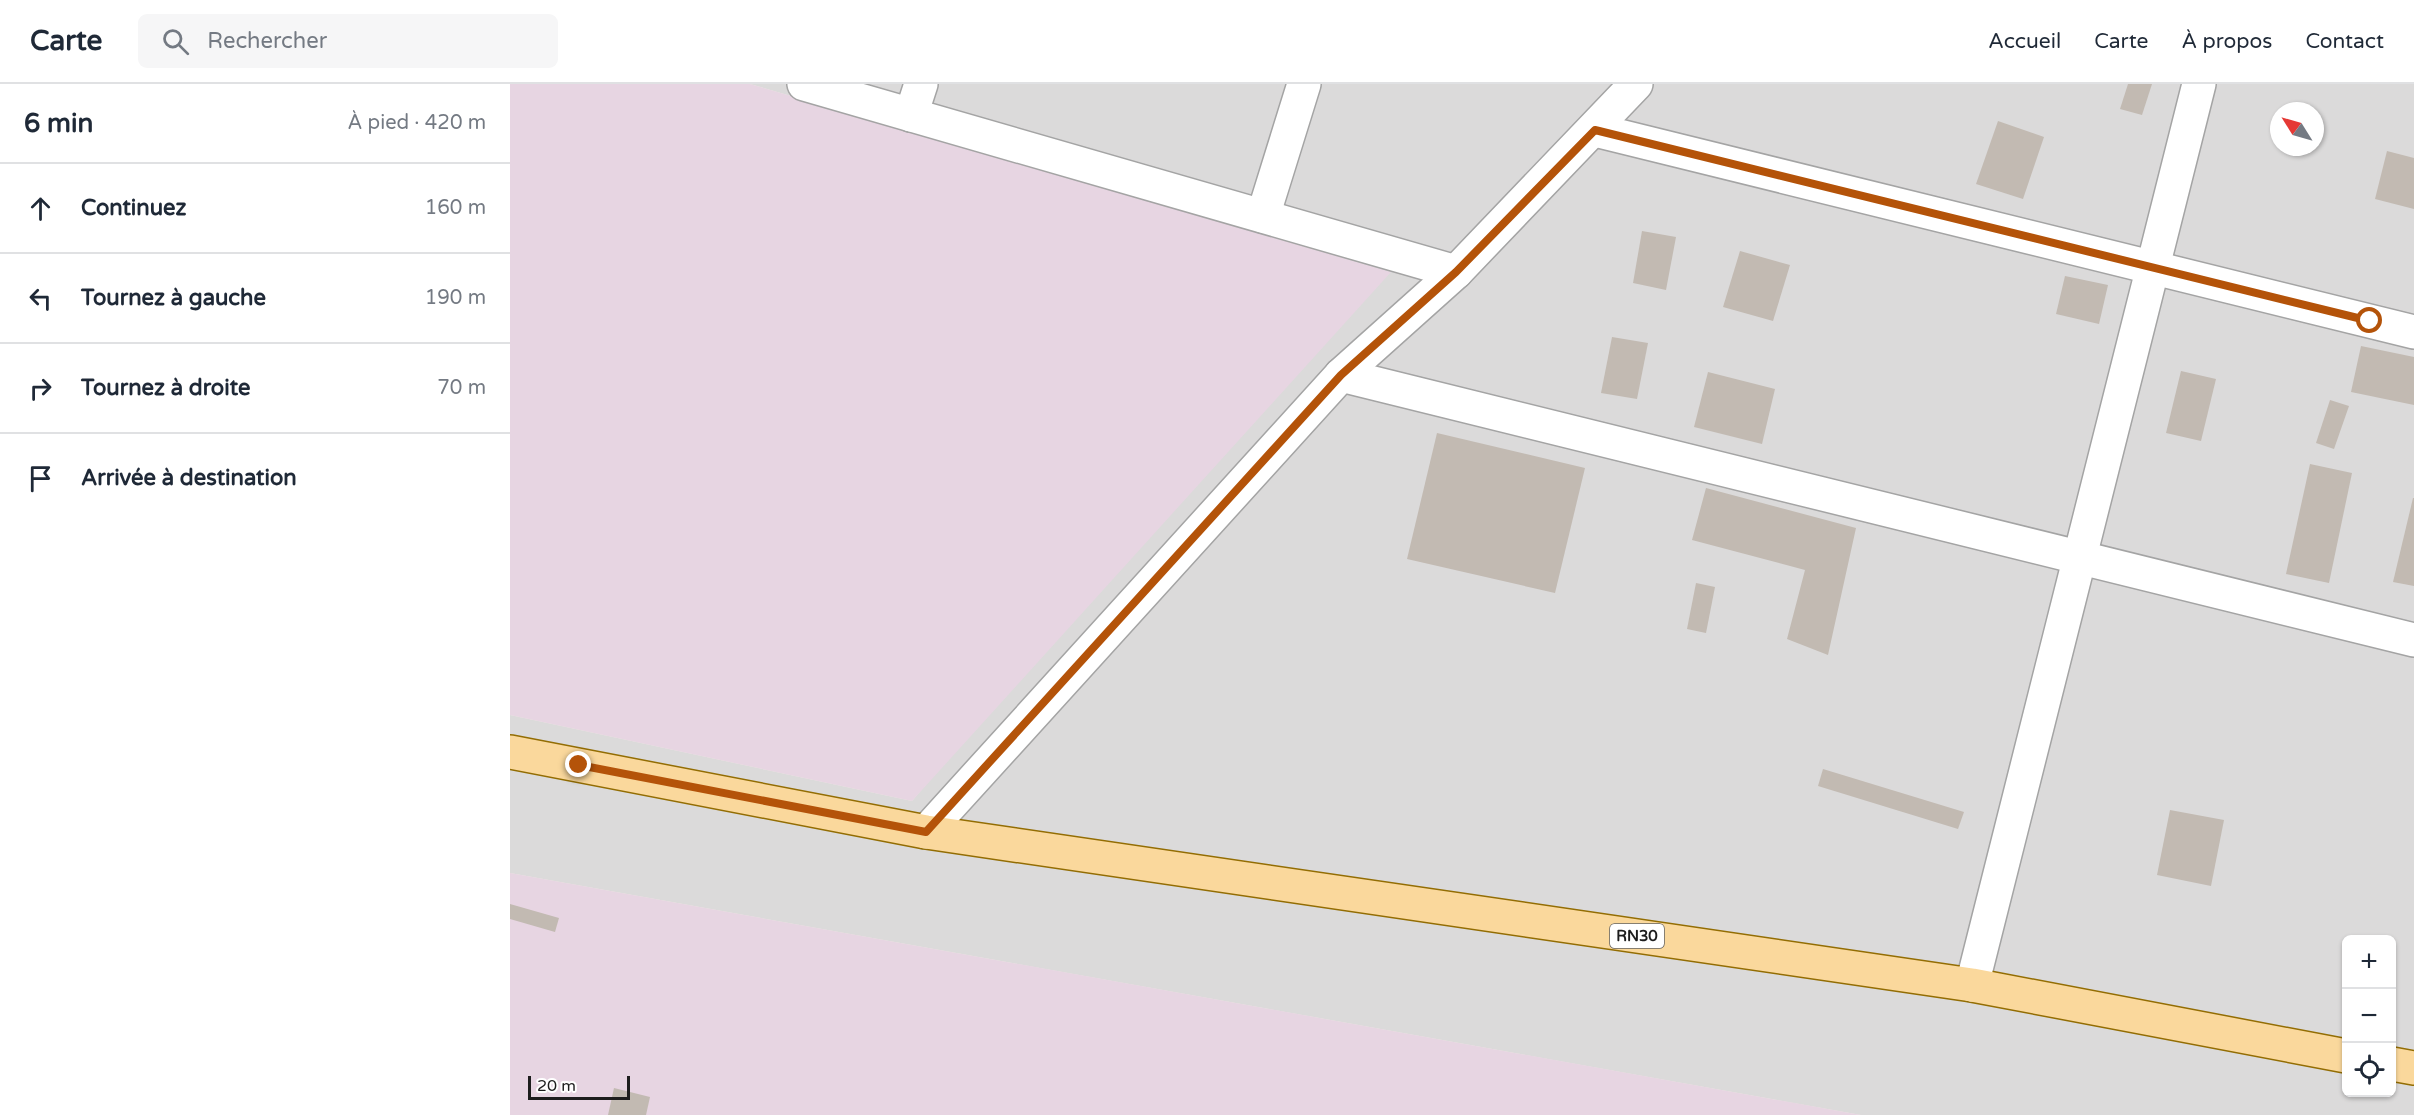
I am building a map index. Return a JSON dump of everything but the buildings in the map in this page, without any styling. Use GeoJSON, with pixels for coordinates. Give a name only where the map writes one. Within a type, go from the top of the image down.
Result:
{"type":"FeatureCollection","features":[{"type":"Feature","properties":{"kind":"main road","name":"RN30"},"geometry":{"type":"LineString","coordinates":[[510,752],[926,832],[1972,985],[2342,1055]]}},
{"type":"Feature","properties":{"kind":"main road"},"geometry":{"type":"LineString","coordinates":[[2396,1065],[2414,1068]]}},
{"type":"Feature","properties":{"kind":"street"},"geometry":{"type":"LineString","coordinates":[[804,84],[1456,272]]}},
{"type":"Feature","properties":{"kind":"street"},"geometry":{"type":"LineString","coordinates":[[911,115],[921,84]]}},
{"type":"Feature","properties":{"kind":"street"},"geometry":{"type":"LineString","coordinates":[[1263,216],[1304,84]]}},
{"type":"Feature","properties":{"kind":"street"},"geometry":{"type":"LineString","coordinates":[[926,832],[1341,375],[1456,272],[1595,130],[1635,84]]}},
{"type":"Feature","properties":{"kind":"street"},"geometry":{"type":"LineString","coordinates":[[1972,985],[2199,84]]}},
{"type":"Feature","properties":{"kind":"street"},"geometry":{"type":"LineString","coordinates":[[1595,130],[2414,332]]}},
{"type":"Feature","properties":{"kind":"street"},"geometry":{"type":"LineString","coordinates":[[1341,375],[2414,640]]}},
{"type":"Feature","properties":{"kind":"shaded area"},"geometry":{"type":"Polygon","coordinates":[[[510,84],[750,84],[1391,272],[912,801],[510,715],[510,84]]]}},
{"type":"Feature","properties":{"kind":"shaded area"},"geometry":{"type":"Polygon","coordinates":[[[750,84],[2414,84],[2414,1115],[1861,1115],[510,873],[510,715],[912,801],[1363,264],[750,84]]]}},
{"type":"Feature","properties":{"kind":"shaded area"},"geometry":{"type":"Polygon","coordinates":[[[510,873],[1677,1082],[1861,1115],[510,1115],[510,873]]]}},
{"type":"Feature","properties":{"kind":"route"},"geometry":{"type":"LineString","coordinates":[[579,765],[926,832],[1341,375],[1456,272],[1595,130],[2370,321]]}}]}
